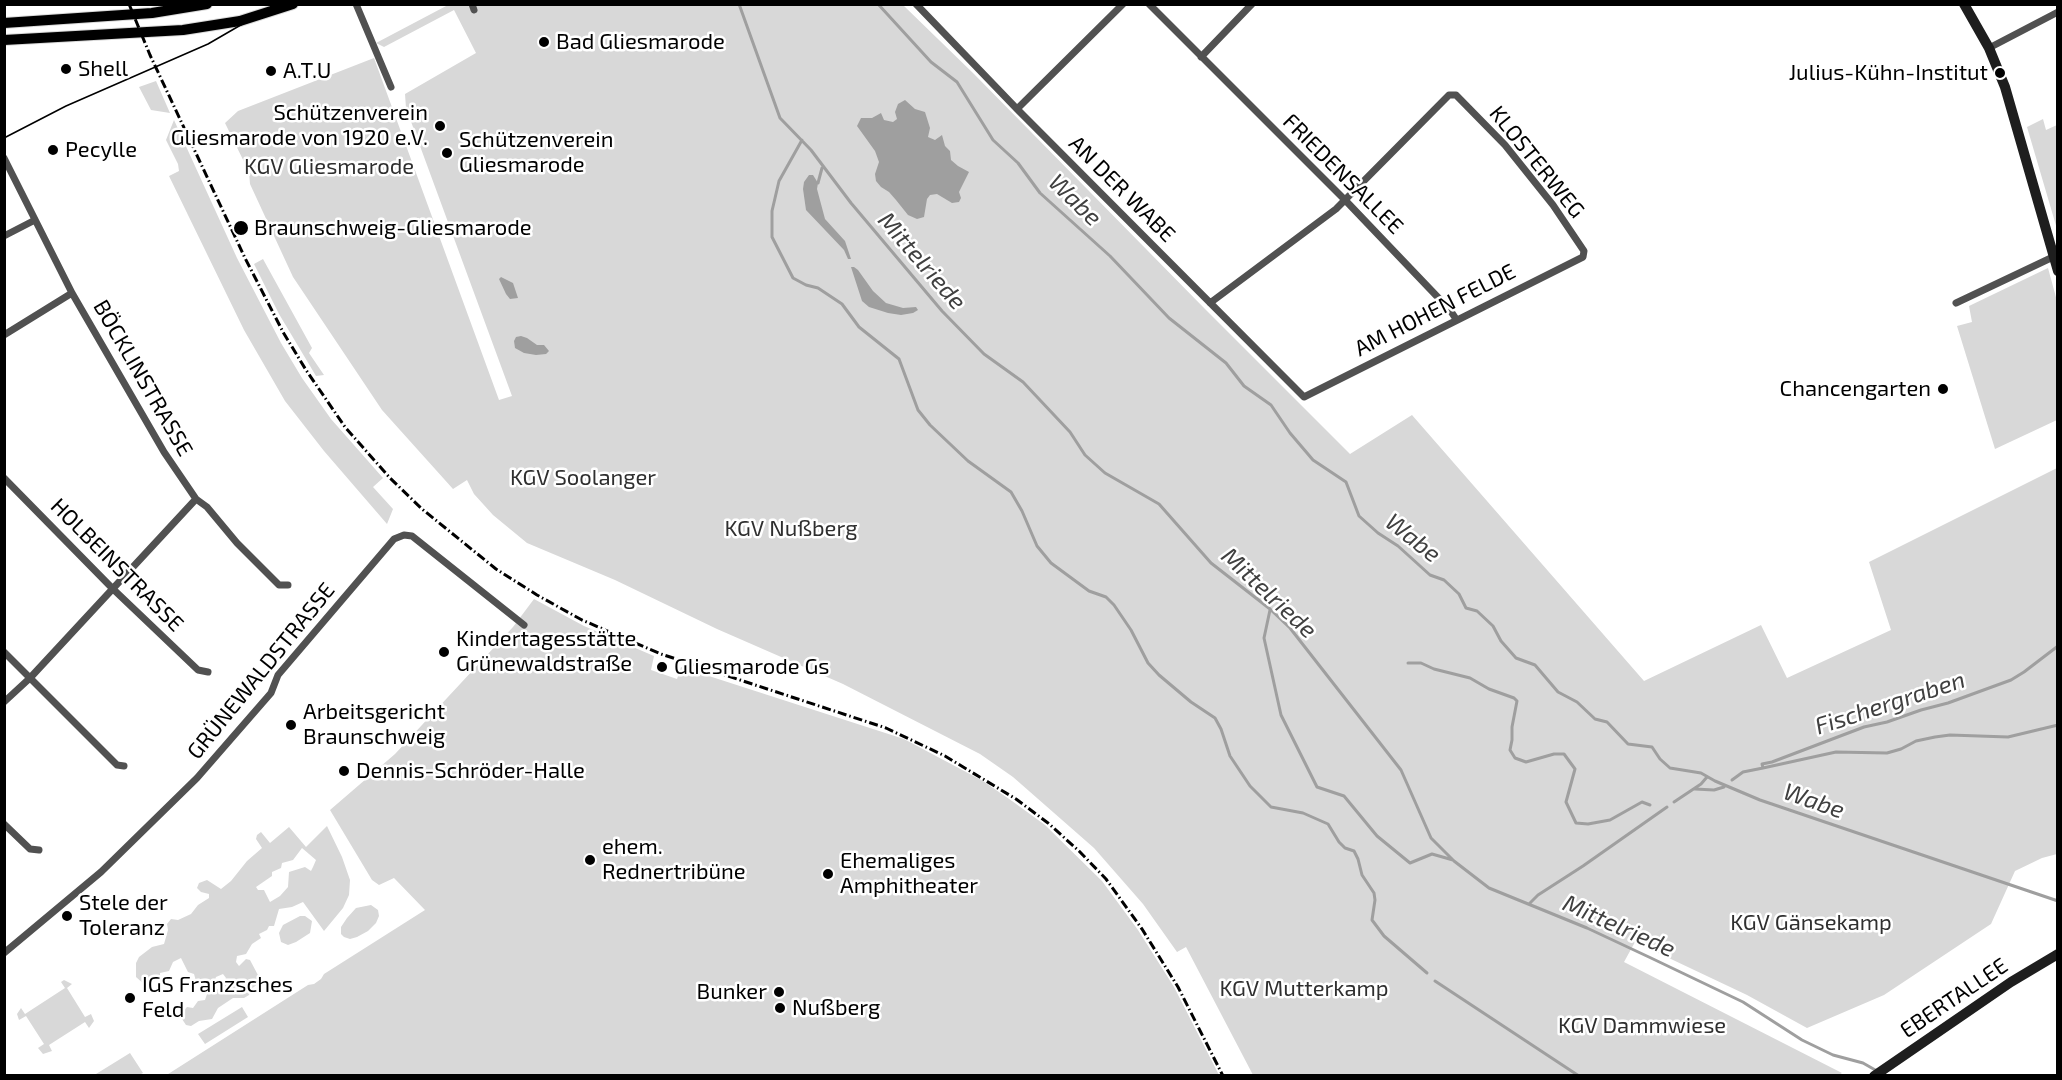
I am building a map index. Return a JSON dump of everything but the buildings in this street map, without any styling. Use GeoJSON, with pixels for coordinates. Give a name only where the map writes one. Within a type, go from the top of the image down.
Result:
{"type":"FeatureCollection","features":[{"type":"Feature","properties":{"kind":"main road"},"geometry":{"type":"LineString","coordinates":[[4,23],[152,13],[207,4]]}},
{"type":"Feature","properties":{"kind":"main road"},"geometry":{"type":"LineString","coordinates":[[4,40],[183,30],[240,21],[293,4]]}},
{"type":"Feature","properties":{"kind":"main road"},"geometry":{"type":"LineString","coordinates":[[1964,4],[1989,48],[2005,87],[2058,271]]}},
{"type":"Feature","properties":{"kind":"main road","name":"EBERTALLEE"},"geometry":{"type":"LineString","coordinates":[[1874,1076],[2011,982],[2057,955]]}},
{"type":"Feature","properties":{"kind":"street"},"geometry":{"type":"LineString","coordinates":[[356,4],[391,87]]}},
{"type":"Feature","properties":{"kind":"street","name":"AN DER WABE"},"geometry":{"type":"LineString","coordinates":[[916,4],[1017,109],[1304,397]]}},
{"type":"Feature","properties":{"kind":"street"},"geometry":{"type":"LineString","coordinates":[[1017,109],[1123,4]]}},
{"type":"Feature","properties":{"kind":"street","name":"FRIEDENSALLEE"},"geometry":{"type":"LineString","coordinates":[[1149,4],[1346,201],[1450,310],[1456,320]]}},
{"type":"Feature","properties":{"kind":"street"},"geometry":{"type":"LineString","coordinates":[[1201,57],[1252,4]]}},
{"type":"Feature","properties":{"kind":"street"},"geometry":{"type":"LineString","coordinates":[[1989,48],[2058,12]]}},
{"type":"Feature","properties":{"kind":"street","name":"KLOSTERWEG"},"geometry":{"type":"LineString","coordinates":[[1346,201],[1449,94],[1456,95],[1505,145],[1554,204],[1584,251],[1583,257]]}},
{"type":"Feature","properties":{"kind":"street","name":"BÖCKLINSTRASSE"},"geometry":{"type":"LineString","coordinates":[[4,158],[72,293],[148,427],[196,499],[207,507],[259,567],[279,585],[288,585]]}},
{"type":"Feature","properties":{"kind":"street"},"geometry":{"type":"LineString","coordinates":[[1210,303],[1346,201]]}},
{"type":"Feature","properties":{"kind":"street"},"geometry":{"type":"LineString","coordinates":[[4,236],[35,220]]}},
{"type":"Feature","properties":{"kind":"street"},"geometry":{"type":"LineString","coordinates":[[1956,303],[2053,256]]}},
{"type":"Feature","properties":{"kind":"street","name":"AM HOHEN FELDE"},"geometry":{"type":"LineString","coordinates":[[1304,397],[1583,257]]}},
{"type":"Feature","properties":{"kind":"street"},"geometry":{"type":"LineString","coordinates":[[4,335],[72,293]]}},
{"type":"Feature","properties":{"kind":"street","name":"HOLBEINSTRASSE"},"geometry":{"type":"LineString","coordinates":[[4,478],[113,589],[198,669],[208,672]]}},
{"type":"Feature","properties":{"kind":"street"},"geometry":{"type":"LineString","coordinates":[[4,702],[30,678],[196,499]]}},
{"type":"Feature","properties":{"kind":"street","name":"GRÜNEWALDSTRASSE"},"geometry":{"type":"LineString","coordinates":[[4,953],[101,872],[197,778],[271,693],[285,665],[394,539],[404,535],[412,536],[524,625]]}},
{"type":"Feature","properties":{"kind":"street"},"geometry":{"type":"LineString","coordinates":[[4,652],[117,765],[124,766]]}},
{"type":"Feature","properties":{"kind":"street"},"geometry":{"type":"LineString","coordinates":[[4,824],[30,849],[39,850]]}},
{"type":"Feature","properties":{"kind":"green space"},"geometry":{"type":"Polygon","coordinates":[[[448,5],[903,5],[1350,454],[1412,415],[1644,681],[1761,625],[1787,678],[1891,630],[1869,562],[2057,468],[2057,854],[2042,858],[2015,871],[1991,924],[1884,995],[1807,1028],[1747,995],[1635,942],[1624,962],[1842,1073],[1839,1075],[1253,1075],[1186,947],[1177,952],[1143,904],[1094,848],[1013,777],[980,754],[843,684],[717,629],[615,580],[527,543],[493,515],[474,494],[467,480],[453,489],[382,410],[293,277],[250,184],[249,172],[225,123],[238,111],[374,58],[499,400],[512,396],[406,108],[405,94],[476,53],[454,10],[384,47],[376,43],[448,5]]]}},
{"type":"Feature","properties":{"kind":"green space"},"geometry":{"type":"Polygon","coordinates":[[[156,81],[170,113],[151,110],[139,87],[156,81]]]}},
{"type":"Feature","properties":{"kind":"green space"},"geometry":{"type":"Polygon","coordinates":[[[2043,119],[2046,130],[2057,125],[2057,229],[2027,127],[2043,119]]]}},
{"type":"Feature","properties":{"kind":"green space"},"geometry":{"type":"Polygon","coordinates":[[[174,120],[237,258],[281,343],[331,419],[383,478],[373,487],[393,509],[387,524],[324,451],[285,401],[244,330],[169,176],[179,171],[166,140],[174,120]]]}},
{"type":"Feature","properties":{"kind":"green space"},"geometry":{"type":"Polygon","coordinates":[[[263,259],[312,348],[309,353],[324,375],[316,376],[279,314],[254,264],[263,259]]]}},
{"type":"Feature","properties":{"kind":"green space"},"geometry":{"type":"Polygon","coordinates":[[[2048,268],[2057,301],[2057,420],[1995,449],[1957,326],[1972,322],[1969,306],[2048,268]]]}},
{"type":"Feature","properties":{"kind":"green space"},"geometry":{"type":"Polygon","coordinates":[[[534,599],[584,626],[654,656],[651,670],[677,679],[681,667],[904,739],[983,781],[1012,801],[1045,825],[1102,881],[1138,930],[1174,987],[1219,1075],[165,1076],[308,985],[314,984],[324,974],[425,910],[394,878],[379,885],[372,880],[330,810],[395,754],[513,627],[534,599]]]}},
{"type":"Feature","properties":{"kind":"green space"},"geometry":{"type":"Polygon","coordinates":[[[327,826],[350,880],[349,895],[343,908],[324,931],[303,902],[279,909],[274,926],[269,926],[267,930],[259,934],[261,938],[252,944],[246,954],[237,956],[236,962],[239,966],[246,959],[250,960],[259,977],[258,984],[244,998],[233,998],[218,1008],[212,1019],[199,1021],[191,1026],[186,1025],[182,1019],[182,1013],[187,1007],[193,1008],[198,1001],[205,1000],[208,991],[219,989],[226,978],[223,974],[216,977],[210,986],[201,986],[194,974],[188,972],[181,958],[173,962],[169,971],[160,973],[160,978],[146,986],[136,977],[136,963],[139,957],[152,947],[164,944],[168,930],[167,924],[171,919],[178,920],[191,914],[198,905],[209,898],[209,894],[197,888],[199,883],[207,880],[221,889],[231,881],[247,861],[262,848],[256,839],[261,832],[270,843],[289,827],[306,847],[327,826]],[[302,848],[293,860],[282,863],[281,868],[272,872],[272,876],[256,887],[258,890],[264,890],[270,902],[288,887],[289,872],[305,867],[311,871],[316,860],[302,848]]]}},
{"type":"Feature","properties":{"kind":"green space"},"geometry":{"type":"Polygon","coordinates":[[[371,905],[378,910],[379,916],[376,923],[357,937],[350,939],[344,937],[341,934],[341,927],[347,918],[356,908],[371,905]]]}},
{"type":"Feature","properties":{"kind":"green space"},"geometry":{"type":"Polygon","coordinates":[[[300,916],[305,916],[312,921],[310,933],[288,945],[281,942],[279,933],[283,925],[300,916]]]}},
{"type":"Feature","properties":{"kind":"green space"},"geometry":{"type":"Polygon","coordinates":[[[64,980],[72,984],[67,988],[85,1017],[91,1014],[94,1021],[89,1028],[85,1022],[49,1045],[52,1051],[43,1054],[38,1048],[44,1044],[26,1016],[19,1020],[17,1014],[21,1008],[25,1014],[65,988],[61,982],[64,980]]]}},
{"type":"Feature","properties":{"kind":"green space"},"geometry":{"type":"Polygon","coordinates":[[[242,1007],[248,1017],[205,1044],[198,1034],[242,1007]]]}},
{"type":"Feature","properties":{"kind":"green space"},"geometry":{"type":"Polygon","coordinates":[[[130,1053],[143,1073],[139,1075],[96,1074],[130,1053]]]}},
{"type":"Feature","properties":{"kind":"shaded area"},"geometry":{"type":"Polygon","coordinates":[[[905,100],[915,109],[925,112],[930,128],[928,137],[935,140],[942,135],[945,146],[950,151],[951,160],[969,172],[959,192],[961,198],[959,202],[952,203],[937,194],[930,195],[927,199],[924,217],[917,219],[908,215],[889,192],[876,181],[875,174],[879,162],[875,151],[857,126],[861,118],[872,118],[881,113],[884,120],[893,122],[897,119],[895,112],[898,104],[905,100]]]}},
{"type":"Feature","properties":{"kind":"shaded area"},"geometry":{"type":"Polygon","coordinates":[[[809,175],[813,175],[818,183],[817,189],[825,219],[845,241],[851,259],[848,259],[844,250],[806,210],[803,189],[804,182],[809,175]]]}},
{"type":"Feature","properties":{"kind":"shaded area"},"geometry":{"type":"Polygon","coordinates":[[[851,267],[858,270],[873,291],[886,303],[903,308],[916,307],[918,310],[901,315],[869,307],[862,301],[851,267]]]}},
{"type":"Feature","properties":{"kind":"shaded area"},"geometry":{"type":"Polygon","coordinates":[[[501,277],[513,283],[518,298],[510,299],[499,279],[501,277]]]}},
{"type":"Feature","properties":{"kind":"shaded area"},"geometry":{"type":"Polygon","coordinates":[[[521,336],[537,345],[544,345],[549,351],[546,354],[536,355],[524,353],[515,348],[516,337],[521,336]]]}},
{"type":"Feature","properties":{"kind":"waterway","name":"Mittelriede"},"geometry":{"type":"LineString","coordinates":[[739,4],[780,118],[811,150],[851,203],[942,311],[984,354],[1023,382],[1070,432],[1085,455],[1105,473],[1159,504],[1211,563],[1270,609],[1290,628],[1401,770],[1431,838],[1454,861],[1489,888],[1587,928],[1651,958],[1743,1002],[1802,1040],[1833,1055],[1863,1063],[1877,1071]]}},
{"type":"Feature","properties":{"kind":"waterway","name":"Wabe"},"geometry":{"type":"LineString","coordinates":[[878,4],[931,62],[957,82],[993,140],[1018,163],[1040,193],[1110,256],[1169,318],[1226,363],[1244,386],[1271,405],[1290,433],[1313,460],[1346,482],[1359,516],[1378,533],[1398,546],[1430,575],[1444,580],[1459,594],[1466,608],[1477,611],[1493,626],[1501,641],[1516,658],[1535,665],[1558,692],[1577,702],[1595,719],[1607,722],[1628,744],[1652,747],[1670,768],[1701,773],[1760,800],[2058,901]]}},
{"type":"Feature","properties":{"kind":"waterway"},"geometry":{"type":"LineString","coordinates":[[802,140],[779,181],[772,211],[772,237],[793,278],[818,288],[842,304],[859,327],[899,359],[918,410],[930,425],[968,461],[1011,492],[1037,546],[1051,563],[1089,591],[1106,597],[1131,630],[1148,663],[1191,702],[1215,718],[1230,756],[1250,786],[1271,807],[1303,813],[1328,824],[1339,842],[1345,848],[1354,851],[1362,875],[1374,893],[1372,920],[1384,936],[1427,973]]}},
{"type":"Feature","properties":{"kind":"waterway"},"geometry":{"type":"LineString","coordinates":[[818,183],[822,168]]}},
{"type":"Feature","properties":{"kind":"waterway"},"geometry":{"type":"LineString","coordinates":[[1270,610],[1264,638],[1281,715],[1317,787],[1344,796],[1377,836],[1410,863],[1432,854],[1453,860]]}},
{"type":"Feature","properties":{"kind":"waterway","name":"Fischergraben"},"geometry":{"type":"LineString","coordinates":[[1732,780],[1743,772],[1763,768],[1762,764],[1864,727],[1948,703],[2011,680],[2058,646]]}},
{"type":"Feature","properties":{"kind":"waterway"},"geometry":{"type":"LineString","coordinates":[[1408,663],[1421,663],[1434,669],[1470,678],[1489,689],[1514,698],[1517,701],[1510,750],[1515,758],[1526,762],[1554,754],[1564,754],[1575,769],[1566,802],[1576,823],[1588,824],[1610,820],[1642,802],[1650,805]]}},
{"type":"Feature","properties":{"kind":"waterway"},"geometry":{"type":"LineString","coordinates":[[1763,768],[1836,752],[1887,753],[1916,741],[1935,737],[1950,735],[2008,737],[2058,725]]}},
{"type":"Feature","properties":{"kind":"waterway","name":"Fischergraben"},"geometry":{"type":"LineString","coordinates":[[1674,802],[1701,784],[1707,777]]}},
{"type":"Feature","properties":{"kind":"waterway","name":"Fischergraben"},"geometry":{"type":"LineString","coordinates":[[1695,789],[1714,790],[1724,787]]}},
{"type":"Feature","properties":{"kind":"waterway"},"geometry":{"type":"LineString","coordinates":[[1529,904],[1538,895],[1667,807]]}},
{"type":"Feature","properties":{"kind":"waterway"},"geometry":{"type":"LineString","coordinates":[[1435,981],[1579,1076]]}},
{"type":"Feature","properties":{"kind":"tram line"},"geometry":{"type":"LineString","coordinates":[[4,138],[66,106],[208,44],[277,4]]}},
{"type":"Feature","properties":{"kind":"railway"},"geometry":{"type":"LineString","coordinates":[[129,4],[150,55],[245,258],[283,332],[345,427],[390,478],[422,509],[496,569],[582,620],[661,654],[886,728],[945,756],[1016,799],[1048,823],[1106,879],[1142,929],[1178,987],[1223,1076]]}},
{"type":"Feature","properties":{"kind":"place","name":"Bad Gliesmarode"},"geometry":{"type":"Point","coordinates":[544,42]}},
{"type":"Feature","properties":{"kind":"place","name":"Shell"},"geometry":{"type":"Point","coordinates":[66,69]}},
{"type":"Feature","properties":{"kind":"place","name":"A.T.U"},"geometry":{"type":"Point","coordinates":[271,71]}},
{"type":"Feature","properties":{"kind":"place","name":"Julius-Kühn-Institut"},"geometry":{"type":"Point","coordinates":[2000,73]}},
{"type":"Feature","properties":{"kind":"place","name":"Schützenverein Gliesmarode von 1920 e.V."},"geometry":{"type":"Point","coordinates":[440,126]}},
{"type":"Feature","properties":{"kind":"place","name":"Pecylle"},"geometry":{"type":"Point","coordinates":[53,150]}},
{"type":"Feature","properties":{"kind":"place","name":"Schützenverein Gliesmarode"},"geometry":{"type":"Point","coordinates":[447,153]}},
{"type":"Feature","properties":{"kind":"place","name":"Braunschweig-Gliesmarode"},"geometry":{"type":"Point","coordinates":[241,228]}},
{"type":"Feature","properties":{"kind":"place","name":"Chancengarten"},"geometry":{"type":"Point","coordinates":[1943,389]}},
{"type":"Feature","properties":{"kind":"place","name":"Kindertagesstätte Grünewaldstraße"},"geometry":{"type":"Point","coordinates":[444,652]}},
{"type":"Feature","properties":{"kind":"place","name":"Gliesmarode Gs"},"geometry":{"type":"Point","coordinates":[662,667]}},
{"type":"Feature","properties":{"kind":"place","name":"Arbeitsgericht Braunschweig"},"geometry":{"type":"Point","coordinates":[291,725]}},
{"type":"Feature","properties":{"kind":"place","name":"Dennis-Schröder-Halle"},"geometry":{"type":"Point","coordinates":[344,771]}},
{"type":"Feature","properties":{"kind":"place","name":"ehem. Rednertribüne"},"geometry":{"type":"Point","coordinates":[590,860]}},
{"type":"Feature","properties":{"kind":"place","name":"Ehemaliges Amphitheater"},"geometry":{"type":"Point","coordinates":[828,874]}},
{"type":"Feature","properties":{"kind":"place","name":"Stele der Toleranz"},"geometry":{"type":"Point","coordinates":[67,916]}},
{"type":"Feature","properties":{"kind":"place","name":"Bunker"},"geometry":{"type":"Point","coordinates":[779,992]}},
{"type":"Feature","properties":{"kind":"place","name":"IGS Franzsches Feld"},"geometry":{"type":"Point","coordinates":[130,998]}},
{"type":"Feature","properties":{"kind":"place","name":"Nußberg"},"geometry":{"type":"Point","coordinates":[780,1008]}},
{"type":"Feature","properties":{"kind":"park label","name":"KGV Gliesmarode"},"geometry":{"type":"Point","coordinates":[329,167]}},
{"type":"Feature","properties":{"kind":"park label","name":"KGV Soolanger"},"geometry":{"type":"Point","coordinates":[583,478]}},
{"type":"Feature","properties":{"kind":"park label","name":"KGV Nußberg"},"geometry":{"type":"Point","coordinates":[791,529]}},
{"type":"Feature","properties":{"kind":"park label","name":"KGV Gänsekamp"},"geometry":{"type":"Point","coordinates":[1811,923]}},
{"type":"Feature","properties":{"kind":"park label","name":"KGV Mutterkamp"},"geometry":{"type":"Point","coordinates":[1304,989]}},
{"type":"Feature","properties":{"kind":"park label","name":"KGV Dammwiese"},"geometry":{"type":"Point","coordinates":[1642,1026]}}]}
